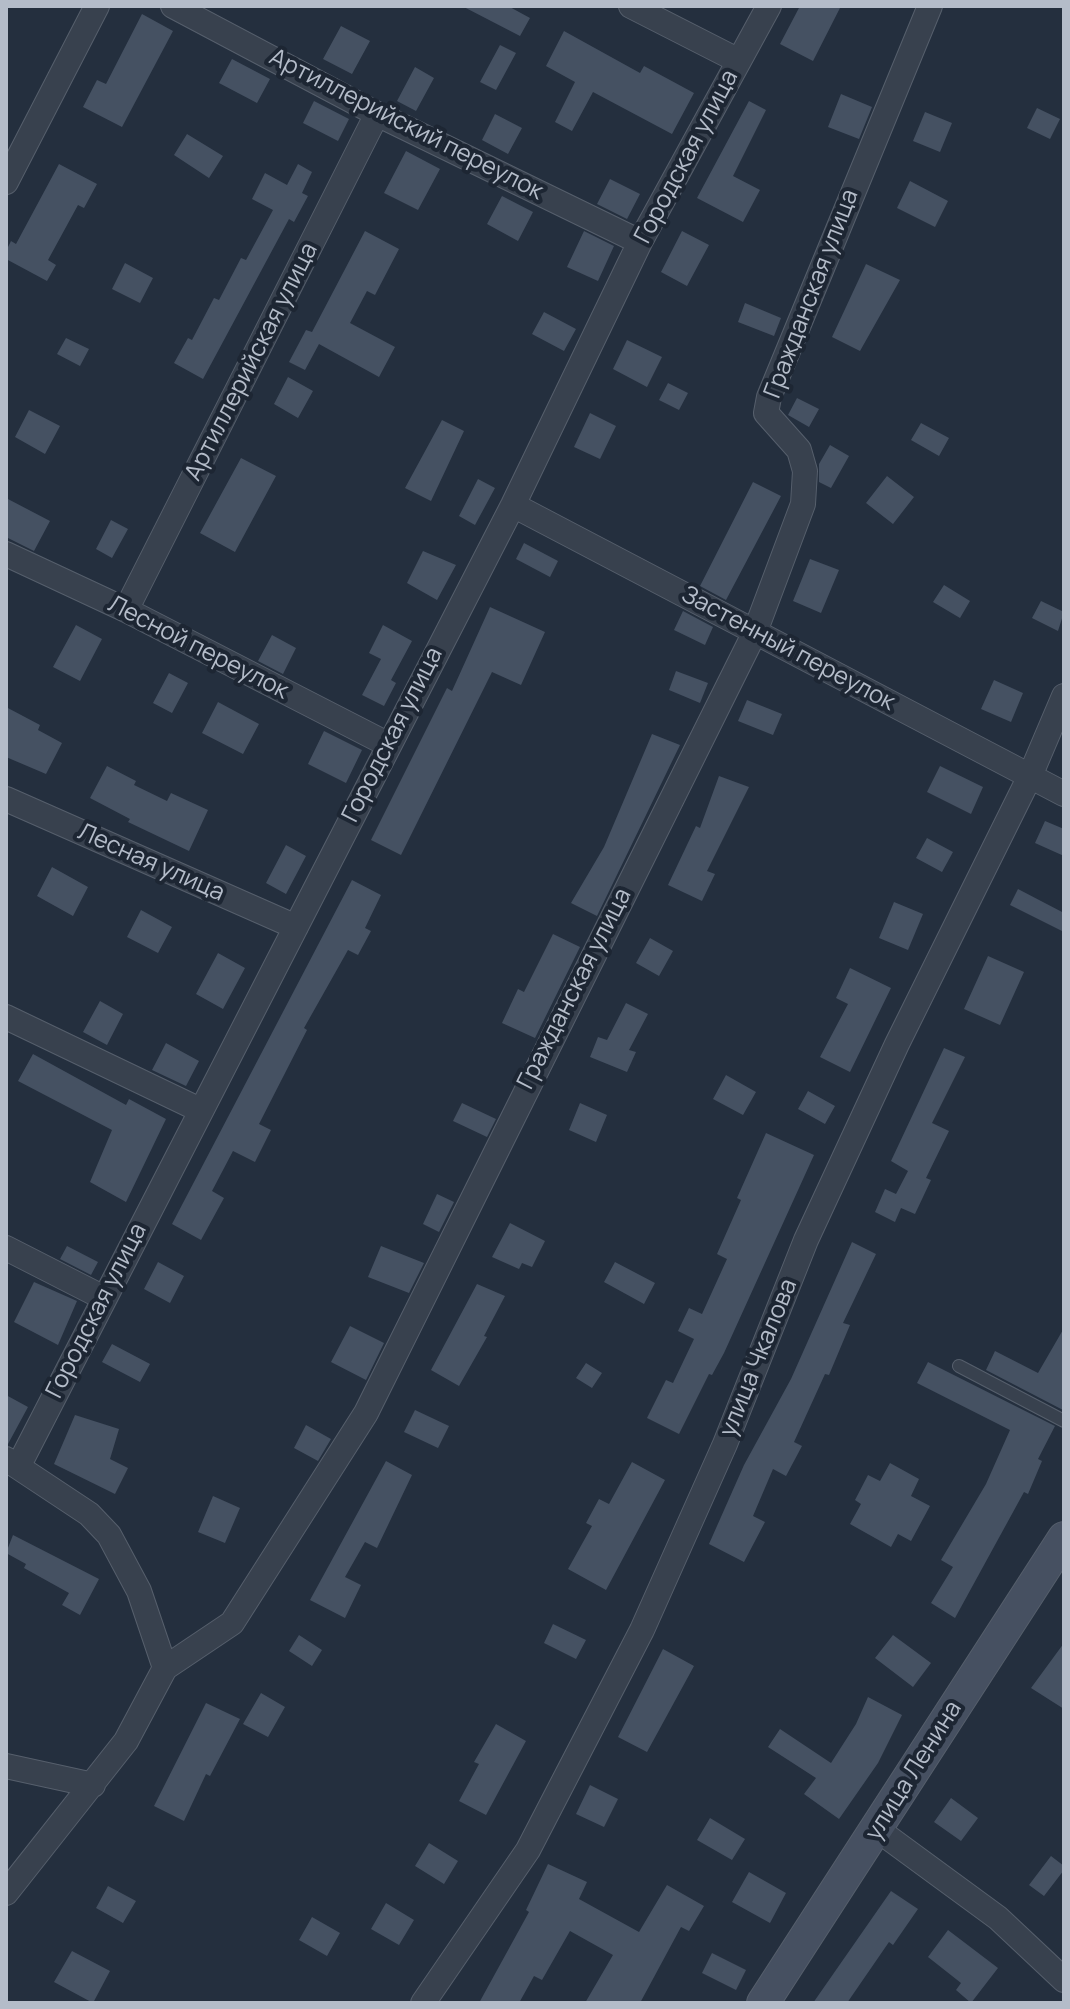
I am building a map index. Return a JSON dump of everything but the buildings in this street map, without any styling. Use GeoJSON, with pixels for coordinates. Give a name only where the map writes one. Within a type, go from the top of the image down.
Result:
{"type":"FeatureCollection","features":[{"type":"Feature","properties":{"kind":"main road","name":"улица Ленина"},"geometry":{"type":"LineString","coordinates":[[763,2003],[878,1830],[1064,1538]]}},
{"type":"Feature","properties":{"kind":"street"},"geometry":{"type":"LineString","coordinates":[[6,182],[97,6]]}},
{"type":"Feature","properties":{"kind":"street","name":"Артиллерийский переулок"},"geometry":{"type":"LineString","coordinates":[[173,6],[377,114],[640,242]]}},
{"type":"Feature","properties":{"kind":"street"},"geometry":{"type":"LineString","coordinates":[[631,6],[739,61]]}},
{"type":"Feature","properties":{"kind":"street","name":"Городская улица"},"geometry":{"type":"LineString","coordinates":[[13,1462],[104,1298],[513,505],[640,242],[769,6]]}},
{"type":"Feature","properties":{"kind":"street","name":"Гражданская улица"},"geometry":{"type":"LineString","coordinates":[[6,1893],[126,1741],[165,1668],[232,1623],[366,1413],[755,632],[803,504],[805,471],[799,450],[766,413],[769,397],[930,6]]}},
{"type":"Feature","properties":{"kind":"street","name":"Артиллерийская улица"},"geometry":{"type":"LineString","coordinates":[[126,610],[377,114]]}},
{"type":"Feature","properties":{"kind":"street","name":"Застенный переулок"},"geometry":{"type":"LineString","coordinates":[[513,505],[1064,794]]}},
{"type":"Feature","properties":{"kind":"street","name":"Лесной переулок"},"geometry":{"type":"LineString","coordinates":[[6,554],[126,610],[389,745]]}},
{"type":"Feature","properties":{"kind":"street","name":"улица Чкалова"},"geometry":{"type":"LineString","coordinates":[[423,2003],[528,1850],[642,1630],[725,1444],[806,1240],[897,1044],[1030,776],[1064,696]]}},
{"type":"Feature","properties":{"kind":"street","name":"Лесная улица"},"geometry":{"type":"LineString","coordinates":[[6,799],[296,927]]}},
{"type":"Feature","properties":{"kind":"street"},"geometry":{"type":"LineString","coordinates":[[6,1017],[200,1110]]}},
{"type":"Feature","properties":{"kind":"street"},"geometry":{"type":"LineString","coordinates":[[6,1248],[104,1298]]}},
{"type":"Feature","properties":{"kind":"street"},"geometry":{"type":"LineString","coordinates":[[13,1462],[89,1514],[109,1535],[139,1591],[165,1668]]}},
{"type":"Feature","properties":{"kind":"street"},"geometry":{"type":"LineString","coordinates":[[6,1766],[93,1785]]}},
{"type":"Feature","properties":{"kind":"street"},"geometry":{"type":"LineString","coordinates":[[878,1830],[998,1918],[1064,1980]]}},
{"type":"Feature","properties":{"kind":"lane"},"geometry":{"type":"LineString","coordinates":[[959,1366],[1064,1421]]}}]}
